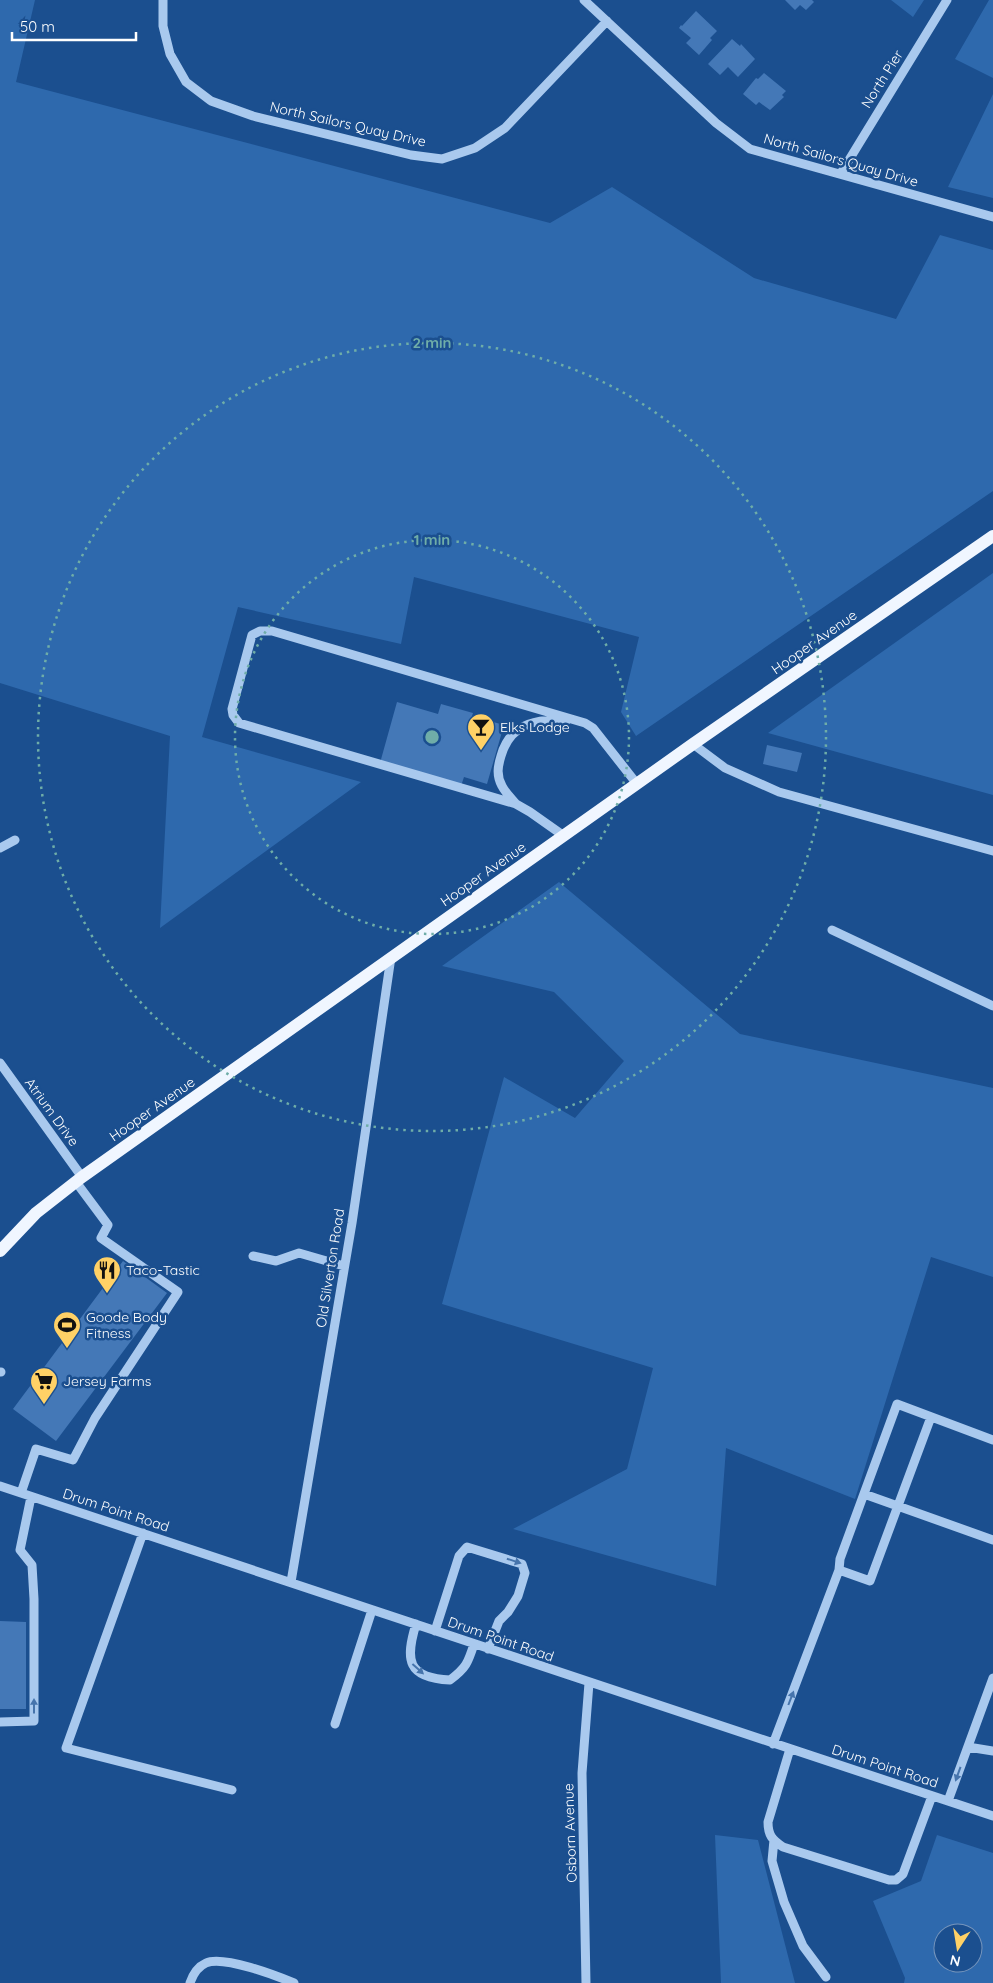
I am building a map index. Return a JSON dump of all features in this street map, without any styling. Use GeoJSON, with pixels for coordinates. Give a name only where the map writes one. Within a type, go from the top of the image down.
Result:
{"type":"FeatureCollection","features":[{"type":"Feature","properties":{"kind":"main road","name":"Hooper Avenue"},"geometry":{"type":"LineString","coordinates":[[0,1251],[36,1213],[79,1180],[693,744],[993,536]]}},
{"type":"Feature","properties":{"kind":"street","name":"North Sailors Quay Drive"},"geometry":{"type":"LineString","coordinates":[[163,0],[163,26],[170,54],[186,82],[211,101],[253,116],[411,155],[442,159],[475,148],[505,128],[606,21]]}},
{"type":"Feature","properties":{"kind":"street","name":"North Sailors Quay Drive"},"geometry":{"type":"LineString","coordinates":[[584,0],[716,123],[750,149],[993,217]]}},
{"type":"Feature","properties":{"kind":"street","name":"North Pier"},"geometry":{"type":"LineString","coordinates":[[841,173],[947,0]]}},
{"type":"Feature","properties":{"kind":"street"},"geometry":{"type":"LineString","coordinates":[[564,836],[516,804],[239,723],[232,709],[252,635],[260,630],[272,631],[585,723],[593,728],[638,784]]}},
{"type":"Feature","properties":{"kind":"street"},"geometry":{"type":"LineString","coordinates":[[516,804],[502,786],[497,769],[505,743],[523,726],[533,722],[557,720],[585,723]]}},
{"type":"Feature","properties":{"kind":"street"},"geometry":{"type":"LineString","coordinates":[[693,744],[725,768],[779,792],[993,851]]}},
{"type":"Feature","properties":{"kind":"street"},"geometry":{"type":"LineString","coordinates":[[0,848],[15,840]]}},
{"type":"Feature","properties":{"kind":"street"},"geometry":{"type":"LineString","coordinates":[[832,930],[993,1006]]}},
{"type":"Feature","properties":{"kind":"street","name":"Old Silverton Road"},"geometry":{"type":"LineString","coordinates":[[291,1582],[344,1266],[391,957]]}},
{"type":"Feature","properties":{"kind":"street","name":"Atrium Drive"},"geometry":{"type":"LineString","coordinates":[[0,1063],[108,1225],[101,1238],[178,1292],[95,1418],[73,1460],[36,1449],[21,1493]]}},
{"type":"Feature","properties":{"kind":"street"},"geometry":{"type":"LineString","coordinates":[[253,1256],[276,1261],[298,1253],[344,1266]]}},
{"type":"Feature","properties":{"kind":"street"},"geometry":{"type":"LineString","coordinates":[[774,1744],[898,1404],[993,1440]]}},
{"type":"Feature","properties":{"kind":"street"},"geometry":{"type":"LineString","coordinates":[[839,1570],[870,1581],[931,1417]]}},
{"type":"Feature","properties":{"kind":"street","name":"Drum Point Road"},"geometry":{"type":"LineString","coordinates":[[0,1486],[993,1816]]}},
{"type":"Feature","properties":{"kind":"street"},"geometry":{"type":"LineString","coordinates":[[864,1494],[993,1540]]}},
{"type":"Feature","properties":{"kind":"street"},"geometry":{"type":"LineString","coordinates":[[0,1722],[34,1721],[34,1599],[32,1565],[20,1550],[31,1496]]}},
{"type":"Feature","properties":{"kind":"street"},"geometry":{"type":"LineString","coordinates":[[143,1534],[66,1748],[232,1790]]}},
{"type":"Feature","properties":{"kind":"street"},"geometry":{"type":"LineString","coordinates":[[434,1631],[459,1556],[467,1547],[522,1564],[525,1573],[518,1596],[508,1612],[499,1621],[488,1649]]}},
{"type":"Feature","properties":{"kind":"street"},"geometry":{"type":"LineString","coordinates":[[335,1724],[372,1610]]}},
{"type":"Feature","properties":{"kind":"street"},"geometry":{"type":"LineString","coordinates":[[416,1624],[409,1646],[411,1662],[419,1672],[436,1679],[450,1680],[463,1670],[468,1663],[474,1644]]}},
{"type":"Feature","properties":{"kind":"street"},"geometry":{"type":"LineString","coordinates":[[948,1801],[993,1678]]}},
{"type":"Feature","properties":{"kind":"street","name":"Osborn Avenue"},"geometry":{"type":"LineString","coordinates":[[586,1983],[582,1773],[589,1683]]}},
{"type":"Feature","properties":{"kind":"street"},"geometry":{"type":"LineString","coordinates":[[968,1747],[993,1751]]}},
{"type":"Feature","properties":{"kind":"street"},"geometry":{"type":"LineString","coordinates":[[790,1749],[768,1822],[768,1833],[783,1847],[889,1880],[896,1880],[903,1874],[932,1796]]}},
{"type":"Feature","properties":{"kind":"street"},"geometry":{"type":"LineString","coordinates":[[774,1840],[772,1861],[784,1902],[804,1946],[826,1977]]}},
{"type":"Feature","properties":{"kind":"street"},"geometry":{"type":"LineString","coordinates":[[190,1983],[195,1970],[207,1962],[226,1962],[274,1974],[294,1983]]}},
{"type":"Feature","properties":{"kind":"shaded area"},"geometry":{"type":"Polygon","coordinates":[[[0,0],[35,0],[16,82],[550,223],[612,187],[754,278],[896,319],[940,235],[993,250],[993,491],[636,736],[621,712],[639,637],[414,577],[401,644],[238,607],[202,737],[361,782],[160,928],[170,736],[0,683],[0,0]]]}},
{"type":"Feature","properties":{"kind":"shaded area"},"geometry":{"type":"Polygon","coordinates":[[[891,0],[924,0],[913,17],[891,0]]]}},
{"type":"Feature","properties":{"kind":"shaded area"},"geometry":{"type":"Polygon","coordinates":[[[989,0],[993,0],[993,78],[955,59],[989,0]]]}},
{"type":"Feature","properties":{"kind":"shaded area"},"geometry":{"type":"Polygon","coordinates":[[[993,94],[993,198],[948,187],[993,94]]]}},
{"type":"Feature","properties":{"kind":"shaded area"},"geometry":{"type":"Polygon","coordinates":[[[993,573],[993,795],[768,733],[993,573]]]}},
{"type":"Feature","properties":{"kind":"shaded area"},"geometry":{"type":"Polygon","coordinates":[[[559,882],[740,1034],[993,1088],[993,1277],[931,1257],[855,1499],[726,1448],[716,1586],[513,1529],[627,1469],[653,1368],[442,1304],[504,1077],[575,1118],[624,1061],[554,992],[442,966],[559,882]]]}},
{"type":"Feature","properties":{"kind":"shaded area"},"geometry":{"type":"Polygon","coordinates":[[[715,1835],[758,1840],[795,1983],[721,1983],[715,1835]]]}},
{"type":"Feature","properties":{"kind":"shaded area"},"geometry":{"type":"Polygon","coordinates":[[[937,1835],[993,1853],[993,1983],[904,1983],[905,1978],[873,1901],[921,1881],[937,1835]]]}},
{"type":"Feature","properties":{"kind":"building"},"geometry":{"type":"Polygon","coordinates":[[[785,0],[812,0],[814,2],[806,10],[800,5],[795,10],[785,0]]]}},
{"type":"Feature","properties":{"kind":"building"},"geometry":{"type":"Polygon","coordinates":[[[696,11],[717,31],[699,55],[686,43],[691,38],[679,28],[696,11]]]}},
{"type":"Feature","properties":{"kind":"building"},"geometry":{"type":"Polygon","coordinates":[[[732,39],[740,46],[741,44],[755,59],[738,77],[728,67],[720,75],[708,64],[732,39]]]}},
{"type":"Feature","properties":{"kind":"building"},"geometry":{"type":"Polygon","coordinates":[[[764,73],[786,91],[782,95],[784,97],[770,110],[759,102],[756,105],[743,94],[756,78],[758,79],[764,73]]]}},
{"type":"Feature","properties":{"kind":"building"},"geometry":{"type":"Polygon","coordinates":[[[397,702],[438,714],[441,704],[473,713],[472,716],[504,725],[487,784],[464,777],[461,786],[380,763],[397,702]]]}},
{"type":"Feature","properties":{"kind":"building"},"geometry":{"type":"Polygon","coordinates":[[[767,745],[802,753],[797,772],[763,764],[767,745]]]}},
{"type":"Feature","properties":{"kind":"building"},"geometry":{"type":"Polygon","coordinates":[[[123,1261],[167,1293],[56,1441],[13,1409],[123,1261]]]}},
{"type":"Feature","properties":{"kind":"building"},"geometry":{"type":"Polygon","coordinates":[[[0,1621],[26,1622],[26,1709],[0,1709],[0,1621]]]}},
{"type":"Feature","properties":{"kind":"place","name":"Elks Lodge"},"geometry":{"type":"Point","coordinates":[481,751]}},
{"type":"Feature","properties":{"kind":"place","name":"Taco-Tastic"},"geometry":{"type":"Point","coordinates":[107,1294]}},
{"type":"Feature","properties":{"kind":"place","name":"Goode Body Fitness"},"geometry":{"type":"Point","coordinates":[67,1349]}},
{"type":"Feature","properties":{"kind":"place","name":"Jersey Farms"},"geometry":{"type":"Point","coordinates":[44,1405]}}]}
